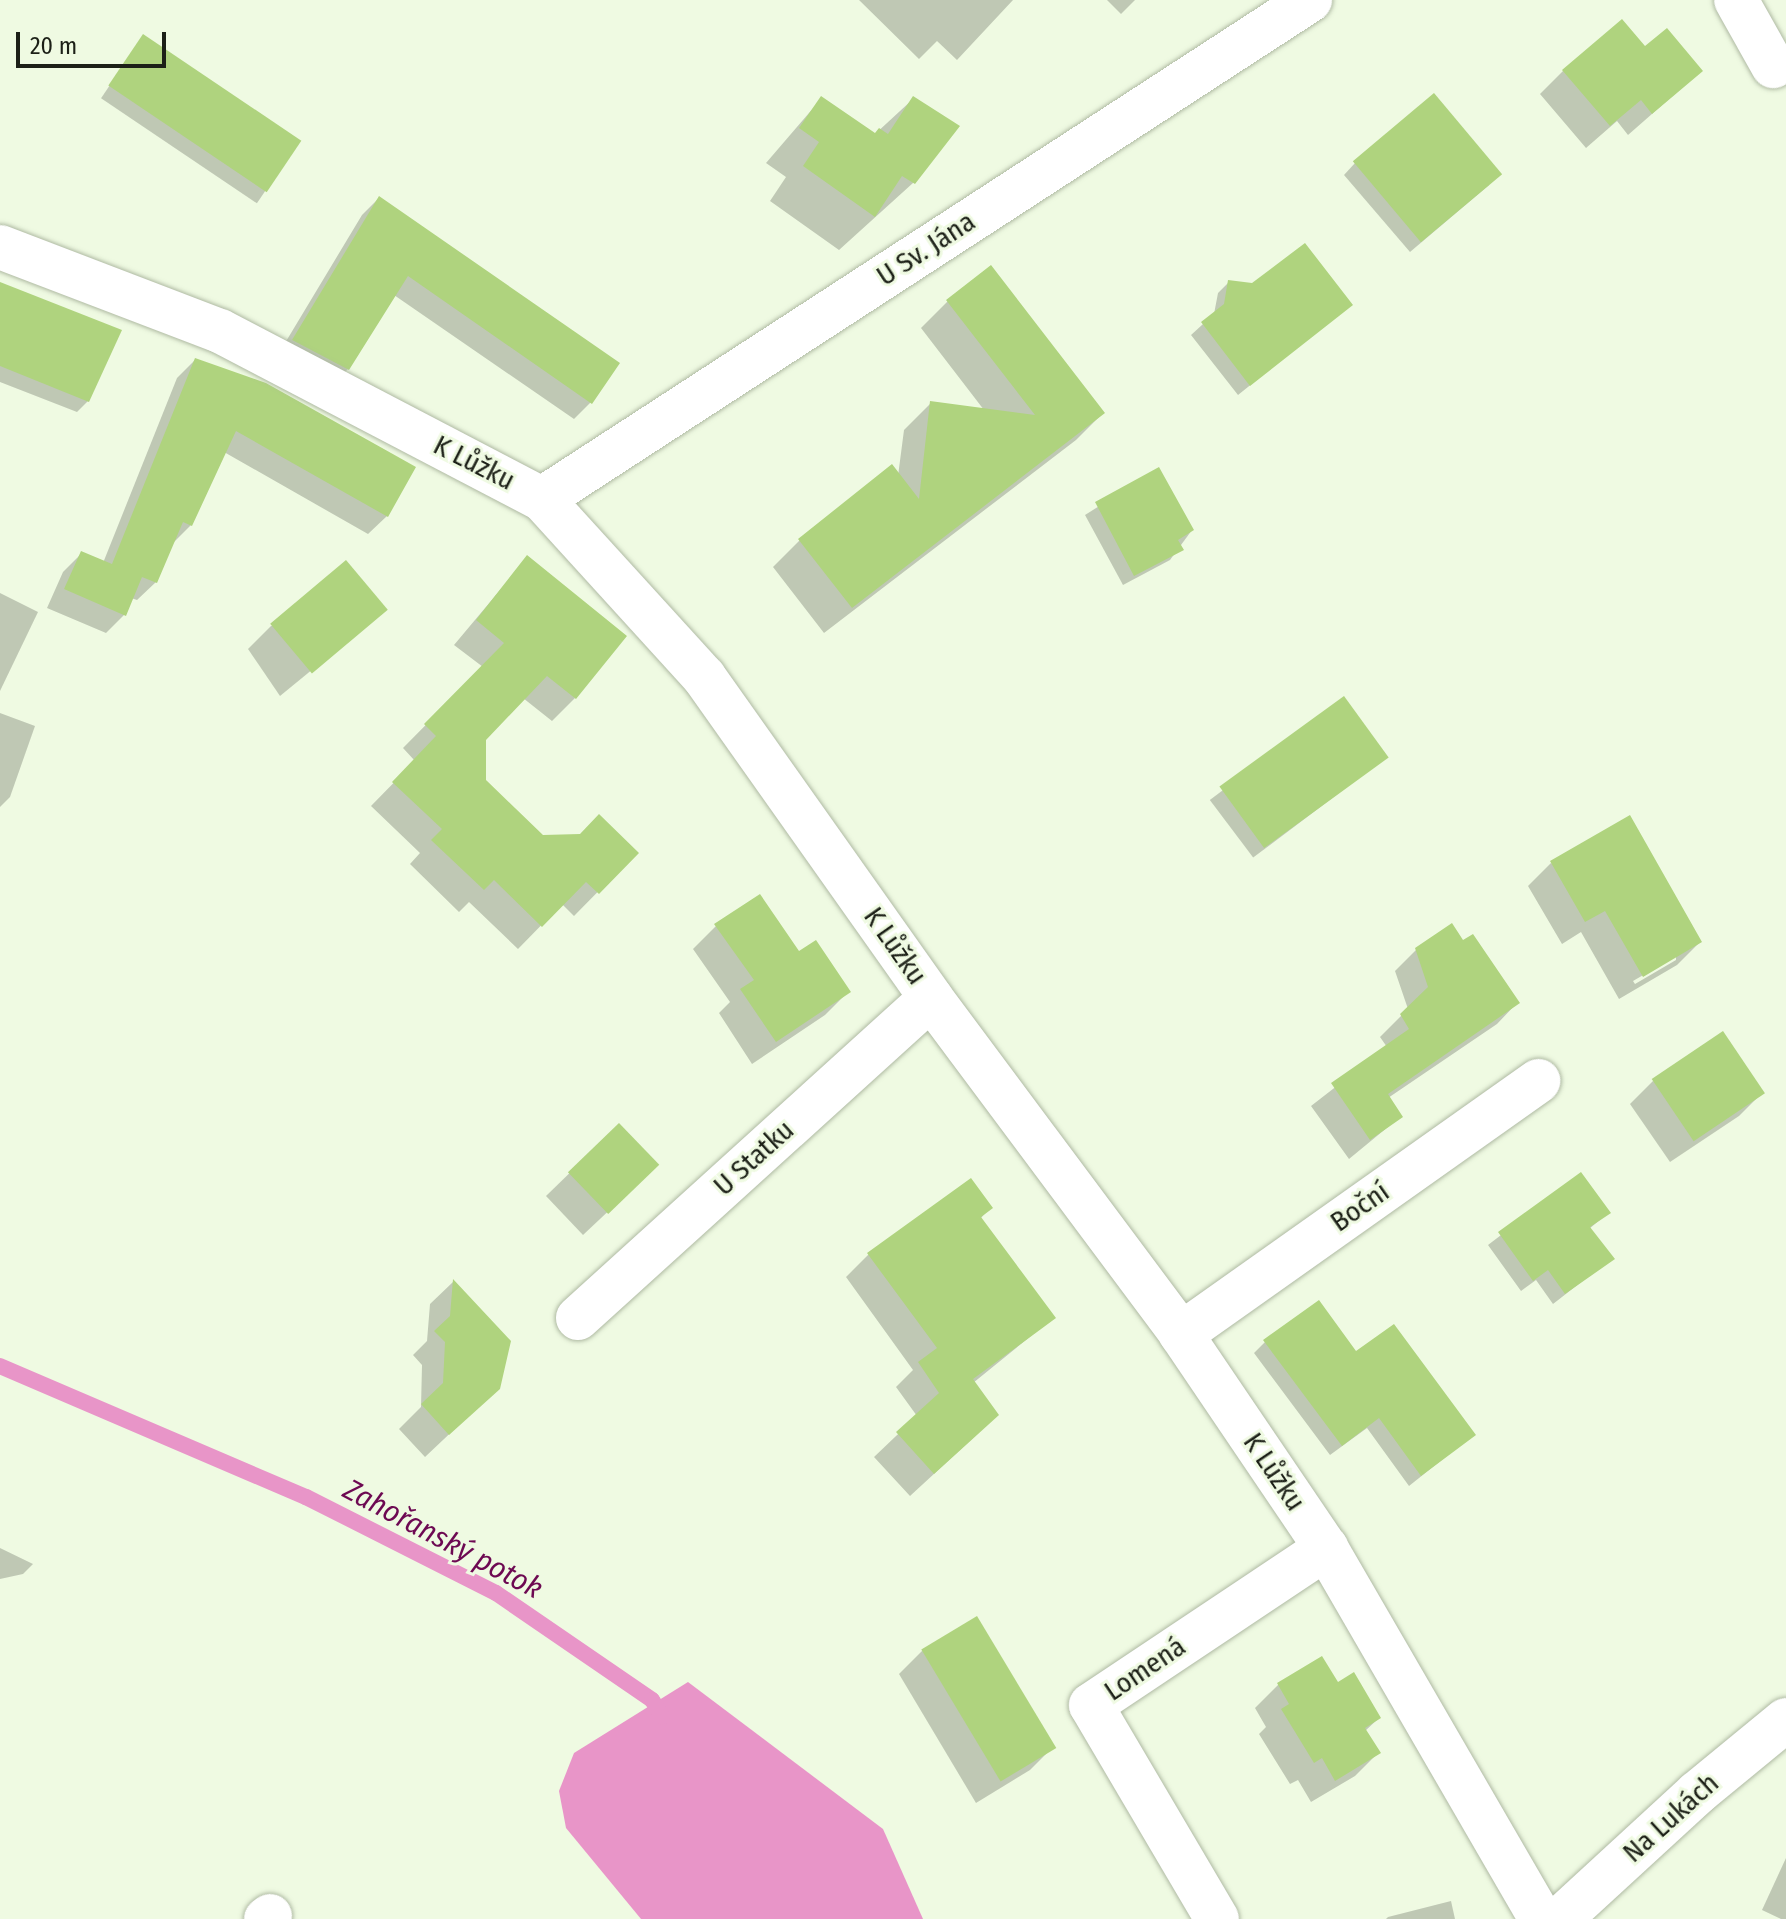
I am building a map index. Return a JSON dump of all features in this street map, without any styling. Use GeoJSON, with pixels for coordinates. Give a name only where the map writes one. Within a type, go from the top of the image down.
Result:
{"type":"FeatureCollection","features":[{"type":"Feature","properties":{"kind":"street","name":"U Sv. Jána"},"geometry":{"type":"LineString","coordinates":[[542,499],[1310,0]]}},
{"type":"Feature","properties":{"kind":"street"},"geometry":{"type":"LineString","coordinates":[[1736,0],[1773,66]]}},
{"type":"Feature","properties":{"kind":"street","name":"K Lůžku"},"geometry":{"type":"LineString","coordinates":[[0,247],[220,331],[542,499],[704,677],[931,998],[1181,1334],[1326,1548],[1541,1919]]}},
{"type":"Feature","properties":{"kind":"street","name":"U Statku"},"geometry":{"type":"LineString","coordinates":[[578,1318],[931,998]]}},
{"type":"Feature","properties":{"kind":"street","name":"Boční"},"geometry":{"type":"LineString","coordinates":[[1181,1334],[1538,1081]]}},
{"type":"Feature","properties":{"kind":"street","name":"Lomená"},"geometry":{"type":"LineString","coordinates":[[1217,1919],[1091,1705],[1326,1548]]}},
{"type":"Feature","properties":{"kind":"street","name":"Na Lukách"},"geometry":{"type":"LineString","coordinates":[[1560,1919],[1697,1793],[1786,1720]]}},
{"type":"Feature","properties":{"kind":"shaded area"},"geometry":{"type":"Polygon","coordinates":[[[688,1682],[883,1829],[923,1919],[641,1919],[566,1828],[559,1791],[574,1753],[688,1682]]]}},
{"type":"Feature","properties":{"kind":"building"},"geometry":{"type":"Polygon","coordinates":[[[1622,19],[1645,46],[1667,28],[1703,71],[1652,114],[1641,100],[1610,126],[1562,70],[1622,19]]]}},
{"type":"Feature","properties":{"kind":"building"},"geometry":{"type":"Polygon","coordinates":[[[143,34],[301,141],[267,192],[108,85],[143,34]]]}},
{"type":"Feature","properties":{"kind":"building"},"geometry":{"type":"Polygon","coordinates":[[[1434,93],[1502,174],[1421,242],[1353,161],[1434,93]]]}},
{"type":"Feature","properties":{"kind":"building"},"geometry":{"type":"Polygon","coordinates":[[[821,96],[875,133],[879,128],[888,134],[913,96],[960,126],[915,184],[902,176],[875,217],[803,166],[819,142],[799,128],[821,96]]]}},
{"type":"Feature","properties":{"kind":"building"},"geometry":{"type":"Polygon","coordinates":[[[379,196],[620,363],[592,404],[408,276],[349,370],[292,340],[379,196]]]}},
{"type":"Feature","properties":{"kind":"building"},"geometry":{"type":"Polygon","coordinates":[[[1305,243],[1353,305],[1250,386],[1201,322],[1224,304],[1228,280],[1252,283],[1305,243]]]}},
{"type":"Feature","properties":{"kind":"building"},"geometry":{"type":"Polygon","coordinates":[[[991,265],[1105,413],[852,608],[798,539],[892,464],[919,499],[930,401],[1035,415],[946,300],[991,265]]]}},
{"type":"Feature","properties":{"kind":"building"},"geometry":{"type":"Polygon","coordinates":[[[0,282],[122,330],[89,402],[0,366],[0,282]]]}},
{"type":"Feature","properties":{"kind":"building"},"geometry":{"type":"Polygon","coordinates":[[[195,358],[266,383],[416,467],[388,517],[236,431],[192,526],[183,522],[157,583],[142,577],[126,616],[64,589],[81,551],[112,564],[195,358]]]}},
{"type":"Feature","properties":{"kind":"building"},"geometry":{"type":"Polygon","coordinates":[[[1159,467],[1194,530],[1178,540],[1184,550],[1134,576],[1095,502],[1159,467]]]}},
{"type":"Feature","properties":{"kind":"building"},"geometry":{"type":"Polygon","coordinates":[[[527,555],[627,636],[576,699],[547,676],[486,740],[486,780],[543,835],[580,834],[599,814],[639,853],[599,894],[586,882],[542,927],[494,880],[484,890],[431,840],[442,829],[392,782],[436,736],[424,724],[504,643],[476,620],[527,555]]]}},
{"type":"Feature","properties":{"kind":"building"},"geometry":{"type":"Polygon","coordinates":[[[346,560],[388,610],[312,673],[270,624],[346,560]]]}},
{"type":"Feature","properties":{"kind":"building"},"geometry":{"type":"Polygon","coordinates":[[[1344,696],[1389,757],[1264,848],[1219,787],[1344,696]]]}},
{"type":"Feature","properties":{"kind":"building"},"geometry":{"type":"Polygon","coordinates":[[[1630,815],[1702,942],[1643,977],[1605,911],[1585,922],[1550,861],[1630,815]]]}},
{"type":"Feature","properties":{"kind":"building"},"geometry":{"type":"Polygon","coordinates":[[[760,894],[799,951],[816,940],[851,992],[776,1042],[740,989],[754,980],[714,924],[760,894]]]}},
{"type":"Feature","properties":{"kind":"building"},"geometry":{"type":"Polygon","coordinates":[[[1452,923],[1463,940],[1473,934],[1520,1003],[1388,1094],[1403,1117],[1370,1140],[1331,1083],[1409,1029],[1400,1014],[1428,987],[1415,948],[1452,923]]]}},
{"type":"Feature","properties":{"kind":"building"},"geometry":{"type":"Polygon","coordinates":[[[1723,1031],[1765,1093],[1694,1141],[1652,1079],[1723,1031]]]}},
{"type":"Feature","properties":{"kind":"building"},"geometry":{"type":"Polygon","coordinates":[[[619,1123],[659,1165],[608,1214],[568,1172],[619,1123]]]}},
{"type":"Feature","properties":{"kind":"building"},"geometry":{"type":"Polygon","coordinates":[[[1581,1172],[1611,1213],[1590,1227],[1615,1259],[1565,1294],[1548,1270],[1533,1281],[1498,1232],[1581,1172]]]}},
{"type":"Feature","properties":{"kind":"building"},"geometry":{"type":"Polygon","coordinates":[[[971,1178],[993,1208],[981,1217],[1056,1318],[973,1379],[999,1415],[934,1474],[896,1432],[939,1393],[918,1362],[937,1348],[867,1253],[971,1178]]]}},
{"type":"Feature","properties":{"kind":"building"},"geometry":{"type":"Polygon","coordinates":[[[453,1279],[511,1341],[500,1389],[449,1435],[421,1404],[443,1383],[445,1342],[434,1331],[450,1316],[453,1279]]]}},
{"type":"Feature","properties":{"kind":"building"},"geometry":{"type":"Polygon","coordinates":[[[1319,1300],[1356,1351],[1394,1324],[1476,1435],[1421,1476],[1379,1418],[1342,1446],[1263,1340],[1319,1300]]]}},
{"type":"Feature","properties":{"kind":"building"},"geometry":{"type":"Polygon","coordinates":[[[977,1616],[1056,1748],[1001,1781],[921,1649],[977,1616]]]}},
{"type":"Feature","properties":{"kind":"building"},"geometry":{"type":"Polygon","coordinates":[[[1322,1656],[1338,1682],[1354,1672],[1381,1718],[1365,1728],[1381,1753],[1335,1781],[1322,1758],[1314,1763],[1281,1709],[1289,1704],[1277,1683],[1322,1656]]]}},
{"type":"Feature","properties":{"kind":"waterway","name":"Zahořanský potok"},"geometry":{"type":"LineString","coordinates":[[0,1366],[306,1497],[496,1593],[652,1700],[662,1716]]}}]}
